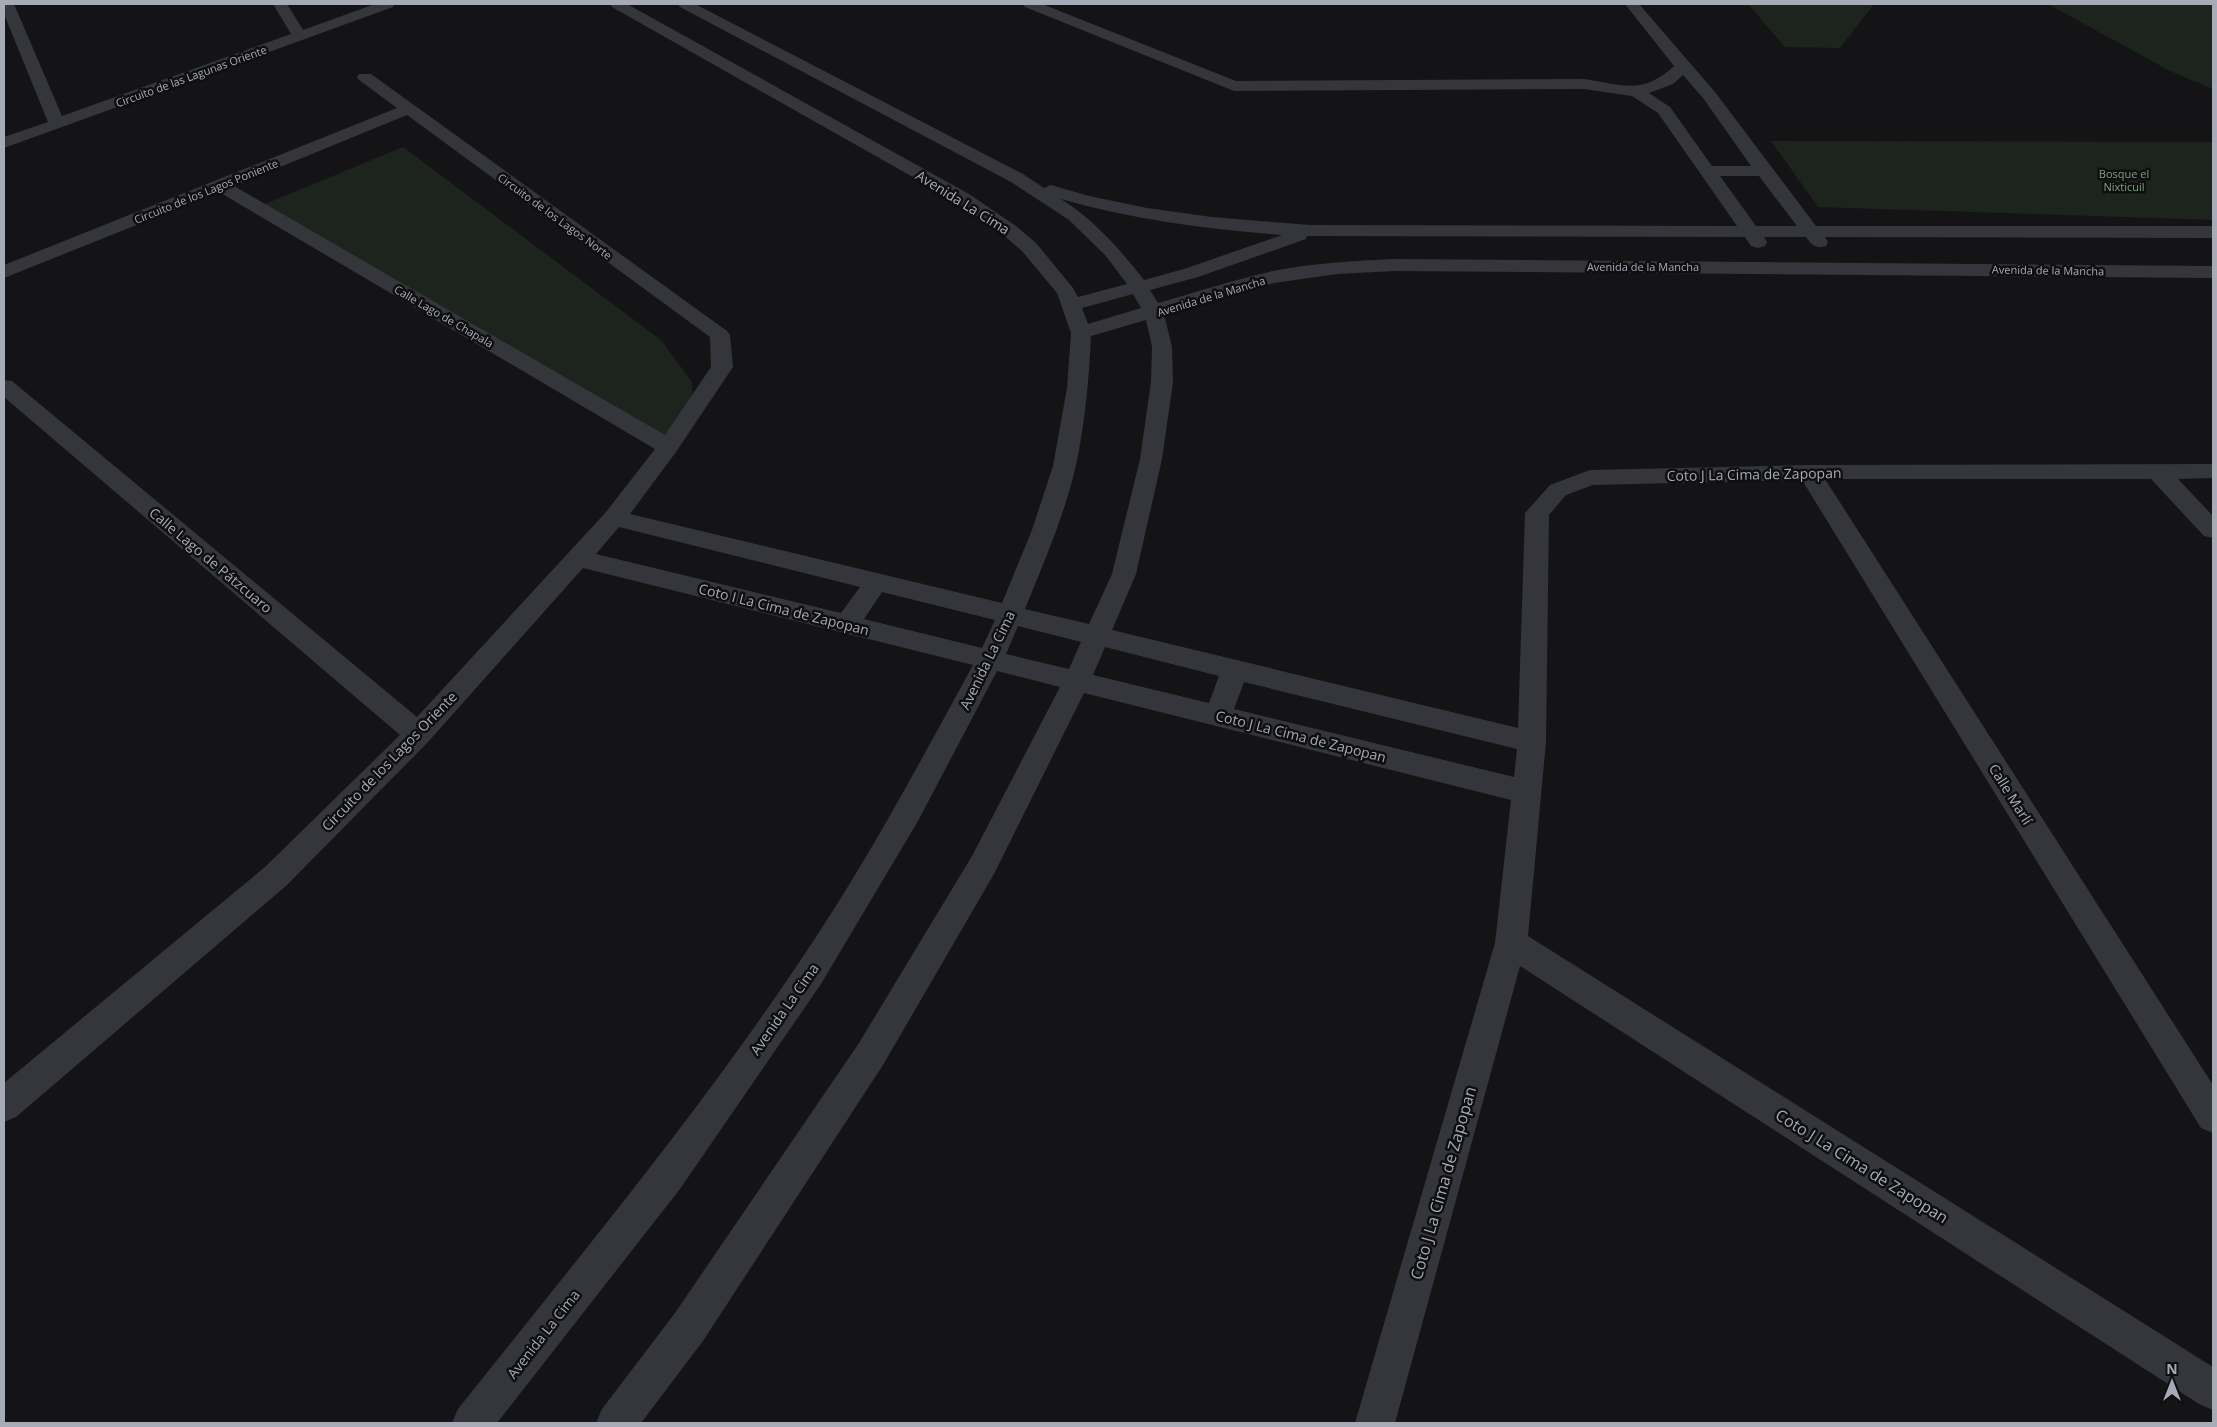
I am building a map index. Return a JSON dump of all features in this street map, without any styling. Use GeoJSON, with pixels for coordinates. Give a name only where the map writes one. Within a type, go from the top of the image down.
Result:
{"type":"FeatureCollection","features":[{"type":"Feature","properties":{"kind":"street"},"geometry":{"type":"LineString","coordinates":[[6,4],[57,124]]}},
{"type":"Feature","properties":{"kind":"street"},"geometry":{"type":"LineString","coordinates":[[280,4],[300,36]]}},
{"type":"Feature","properties":{"kind":"street","name":"Circuito de las Lagunas Oriente"},"geometry":{"type":"LineString","coordinates":[[4,143],[383,6],[404,4]]}},
{"type":"Feature","properties":{"kind":"street","name":"Avenida La Cima"},"geometry":{"type":"LineString","coordinates":[[472,1423],[667,1176],[810,974],[908,812],[990,660],[1010,615],[1044,530],[1064,466],[1078,388],[1082,333],[1066,292],[1029,248],[1009,230],[963,198],[617,4]]}},
{"type":"Feature","properties":{"kind":"street"},"geometry":{"type":"LineString","coordinates":[[616,1423],[689,1327],[871,1054],[983,865],[1077,681],[1124,574],[1151,459],[1162,382],[1162,347],[1154,313],[1139,288],[1112,252],[1075,216],[1017,178],[685,4]]}},
{"type":"Feature","properties":{"kind":"street"},"geometry":{"type":"LineString","coordinates":[[1030,4],[1234,86],[1584,84],[1637,92],[1664,110],[1751,231],[1773,267]]}},
{"type":"Feature","properties":{"kind":"street"},"geometry":{"type":"LineString","coordinates":[[1632,4],[1709,95],[1764,171],[1838,267]]}},
{"type":"Feature","properties":{"kind":"street"},"geometry":{"type":"LineString","coordinates":[[1048,12],[1072,6]]}},
{"type":"Feature","properties":{"kind":"street"},"geometry":{"type":"LineString","coordinates":[[1637,92],[1667,81],[1676,75],[1683,66]]}},
{"type":"Feature","properties":{"kind":"street","name":"Circuito de los Lagos Norte"},"geometry":{"type":"LineString","coordinates":[[365,77],[720,335],[722,367]]}},
{"type":"Feature","properties":{"kind":"street","name":"Circuito de los Lagos Poniente"},"geometry":{"type":"LineString","coordinates":[[4,272],[408,109]]}},
{"type":"Feature","properties":{"kind":"street"},"geometry":{"type":"LineString","coordinates":[[1708,171],[1764,171]]}},
{"type":"Feature","properties":{"kind":"street"},"geometry":{"type":"LineString","coordinates":[[1017,178],[1117,209],[1231,226],[1310,231],[1812,232],[2048,230],[2213,232]]}},
{"type":"Feature","properties":{"kind":"street","name":"Calle Lago de Chapala"},"geometry":{"type":"LineString","coordinates":[[220,185],[668,446]]}},
{"type":"Feature","properties":{"kind":"street"},"geometry":{"type":"LineString","coordinates":[[1071,306],[1192,273],[1310,231]]}},
{"type":"Feature","properties":{"kind":"street","name":"Avenida de la Mancha"},"geometry":{"type":"LineString","coordinates":[[1082,333],[1154,313],[1229,288],[1274,277],[1337,268],[1395,265],[1838,267],[2213,272]]}},
{"type":"Feature","properties":{"kind":"street","name":"Circuito de los Lagos Oriente"},"geometry":{"type":"LineString","coordinates":[[8,1094],[276,876],[418,734],[614,518],[668,446],[722,367]]}},
{"type":"Feature","properties":{"kind":"street","name":"Calle Lago de Pátzcuaro"},"geometry":{"type":"LineString","coordinates":[[4,386],[418,734]]}},
{"type":"Feature","properties":{"kind":"street","name":"Coto J La Cima de Zapopan"},"geometry":{"type":"LineString","coordinates":[[1375,1423],[1511,943],[1532,742],[1537,513],[1558,490],[1590,478],[1809,472],[2213,470]]}},
{"type":"Feature","properties":{"kind":"street"},"geometry":{"type":"LineString","coordinates":[[2157,471],[2213,530]]}},
{"type":"Feature","properties":{"kind":"street","name":"Calle Marlí"},"geometry":{"type":"LineString","coordinates":[[1809,472],[2213,1116]]}},
{"type":"Feature","properties":{"kind":"street"},"geometry":{"type":"LineString","coordinates":[[614,518],[1532,742]]}},
{"type":"Feature","properties":{"kind":"street","name":"Coto I La Cima de Zapopan"},"geometry":{"type":"LineString","coordinates":[[578,558],[1077,681]]}},
{"type":"Feature","properties":{"kind":"street"},"geometry":{"type":"LineString","coordinates":[[847,625],[876,582]]}},
{"type":"Feature","properties":{"kind":"street"},"geometry":{"type":"LineString","coordinates":[[1218,716],[1235,669]]}},
{"type":"Feature","properties":{"kind":"street","name":"Coto J La Cima de Zapopan"},"geometry":{"type":"LineString","coordinates":[[1077,681],[1526,792]]}},
{"type":"Feature","properties":{"kind":"street","name":"Coto J La Cima de Zapopan"},"geometry":{"type":"LineString","coordinates":[[1511,943],[2213,1390]]}},
{"type":"Feature","properties":{"kind":"green space"},"geometry":{"type":"Polygon","coordinates":[[[1748,4],[1874,4],[1840,48],[1785,47],[1748,4]]]}},
{"type":"Feature","properties":{"kind":"green space"},"geometry":{"type":"Polygon","coordinates":[[[2048,4],[2213,4],[2213,89],[2170,71],[2048,4]]]}},
{"type":"Feature","properties":{"kind":"green space","name":"Bosque el Nixticuil"},"geometry":{"type":"Polygon","coordinates":[[[1771,141],[2213,142],[2213,220],[1818,207],[1771,141]]]}},
{"type":"Feature","properties":{"kind":"green space"},"geometry":{"type":"Polygon","coordinates":[[[403,147],[661,340],[692,382],[693,411],[668,447],[258,207],[403,147]]]}}]}
